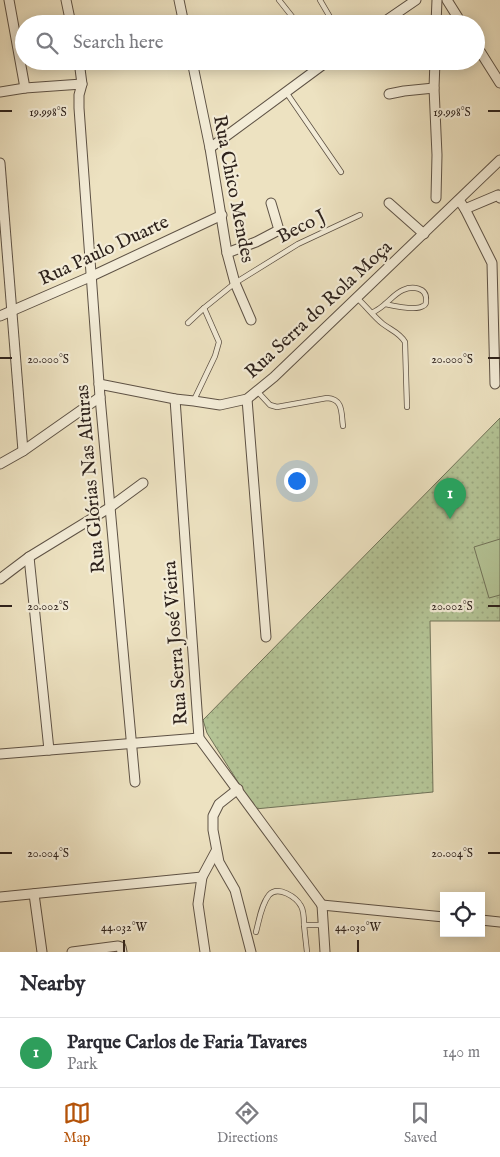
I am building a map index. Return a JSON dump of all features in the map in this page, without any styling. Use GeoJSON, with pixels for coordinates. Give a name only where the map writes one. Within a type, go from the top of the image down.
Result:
{"type":"FeatureCollection","features":[{"type":"Feature","properties":{"kind":"street"},"geometry":{"type":"LineString","coordinates":[[10,0],[15,29]]}},
{"type":"Feature","properties":{"kind":"street"},"geometry":{"type":"LineString","coordinates":[[66,0],[69,15]]}},
{"type":"Feature","properties":{"kind":"street"},"geometry":{"type":"LineString","coordinates":[[179,0],[182,15]]}},
{"type":"Feature","properties":{"kind":"street"},"geometry":{"type":"LineString","coordinates":[[394,15],[416,0]]}},
{"type":"Feature","properties":{"kind":"street"},"geometry":{"type":"LineString","coordinates":[[436,15],[437,0]]}},
{"type":"Feature","properties":{"kind":"street"},"geometry":{"type":"LineString","coordinates":[[447,0],[456,15]]}},
{"type":"Feature","properties":{"kind":"street"},"geometry":{"type":"LineString","coordinates":[[485,60],[500,83]]}},
{"type":"Feature","properties":{"kind":"street"},"geometry":{"type":"LineString","coordinates":[[22,70],[25,88]]}},
{"type":"Feature","properties":{"kind":"street","name":"Rua Glórias Nas Alturas"},"geometry":{"type":"LineString","coordinates":[[80,70],[82,84],[79,95],[79,108],[100,397],[135,782]]}},
{"type":"Feature","properties":{"kind":"street","name":"Rua Chico Mendes"},"geometry":{"type":"LineString","coordinates":[[194,70],[210,148],[227,253],[234,283],[250,320]]}},
{"type":"Feature","properties":{"kind":"street"},"geometry":{"type":"LineString","coordinates":[[210,148],[316,70]]}},
{"type":"Feature","properties":{"kind":"street"},"geometry":{"type":"LineString","coordinates":[[435,70],[436,198]]}},
{"type":"Feature","properties":{"kind":"street"},"geometry":{"type":"LineString","coordinates":[[0,92],[25,88],[82,84]]}},
{"type":"Feature","properties":{"kind":"street"},"geometry":{"type":"LineString","coordinates":[[389,94],[434,88]]}},
{"type":"Feature","properties":{"kind":"street","name":"Rua Serra do Rola Moça"},"geometry":{"type":"LineString","coordinates":[[99,384],[175,399],[220,405],[247,399],[274,377],[500,160]]}},
{"type":"Feature","properties":{"kind":"street"},"geometry":{"type":"LineString","coordinates":[[0,163],[23,451]]}},
{"type":"Feature","properties":{"kind":"street"},"geometry":{"type":"LineString","coordinates":[[464,209],[498,195],[500,198]]}},
{"type":"Feature","properties":{"kind":"street"},"geometry":{"type":"LineString","coordinates":[[459,200],[492,263],[495,384]]}},
{"type":"Feature","properties":{"kind":"street"},"geometry":{"type":"LineString","coordinates":[[227,253],[256,242],[279,230],[271,203]]}},
{"type":"Feature","properties":{"kind":"street"},"geometry":{"type":"LineString","coordinates":[[389,203],[424,234]]}},
{"type":"Feature","properties":{"kind":"street","name":"Rua Paulo Duarte"},"geometry":{"type":"LineString","coordinates":[[0,316],[92,276],[222,215]]}},
{"type":"Feature","properties":{"kind":"street"},"geometry":{"type":"LineString","coordinates":[[0,464],[23,451],[100,397]]}},
{"type":"Feature","properties":{"kind":"street","name":"Rua Serra José Vieira"},"geometry":{"type":"LineString","coordinates":[[175,399],[200,738],[322,905]]}},
{"type":"Feature","properties":{"kind":"street"},"geometry":{"type":"LineString","coordinates":[[247,399],[266,637]]}},
{"type":"Feature","properties":{"kind":"street"},"geometry":{"type":"LineString","coordinates":[[0,579],[29,557],[109,508],[143,483]]}},
{"type":"Feature","properties":{"kind":"street"},"geometry":{"type":"LineString","coordinates":[[29,557],[49,750]]}},
{"type":"Feature","properties":{"kind":"street"},"geometry":{"type":"LineString","coordinates":[[0,754],[200,738]]}},
{"type":"Feature","properties":{"kind":"street"},"geometry":{"type":"LineString","coordinates":[[238,789],[219,804],[213,816],[213,830],[219,862],[235,890],[251,952]]}},
{"type":"Feature","properties":{"kind":"street"},"geometry":{"type":"LineString","coordinates":[[205,952],[198,904],[202,877],[216,852]]}},
{"type":"Feature","properties":{"kind":"street"},"geometry":{"type":"LineString","coordinates":[[0,897],[202,877]]}},
{"type":"Feature","properties":{"kind":"street"},"geometry":{"type":"LineString","coordinates":[[34,894],[42,952]]}},
{"type":"Feature","properties":{"kind":"street"},"geometry":{"type":"LineString","coordinates":[[325,952],[322,905],[440,916]]}},
{"type":"Feature","properties":{"kind":"street"},"geometry":{"type":"LineString","coordinates":[[485,920],[500,922]]}},
{"type":"Feature","properties":{"kind":"street"},"geometry":{"type":"LineString","coordinates":[[72,952],[121,949]]}},
{"type":"Feature","properties":{"kind":"lane"},"geometry":{"type":"LineString","coordinates":[[279,0],[291,15]]}},
{"type":"Feature","properties":{"kind":"lane"},"geometry":{"type":"LineString","coordinates":[[320,0],[329,15]]}},
{"type":"Feature","properties":{"kind":"lane"},"geometry":{"type":"LineString","coordinates":[[286,92],[341,172]]}},
{"type":"Feature","properties":{"kind":"lane","name":"Beco J"},"geometry":{"type":"LineString","coordinates":[[188,323],[234,283],[298,244],[360,215]]}},
{"type":"Feature","properties":{"kind":"lane"},"geometry":{"type":"LineString","coordinates":[[372,314],[402,290],[408,288],[422,289],[426,296],[425,306],[421,308],[396,307],[385,304]]}},
{"type":"Feature","properties":{"kind":"lane"},"geometry":{"type":"LineString","coordinates":[[357,298],[384,325],[399,334],[405,342],[407,407]]}},
{"type":"Feature","properties":{"kind":"lane"},"geometry":{"type":"LineString","coordinates":[[194,401],[215,356],[219,342],[204,308]]}},
{"type":"Feature","properties":{"kind":"lane"},"geometry":{"type":"LineString","coordinates":[[257,391],[270,405],[277,406],[327,398],[332,399],[341,407],[343,426]]}},
{"type":"Feature","properties":{"kind":"lane"},"geometry":{"type":"LineString","coordinates":[[256,932],[264,903],[268,896],[271,893],[280,891],[290,895],[303,910],[307,952]]}},
{"type":"Feature","properties":{"kind":"lane"},"geometry":{"type":"LineString","coordinates":[[304,926],[323,925]]}},
{"type":"Feature","properties":{"kind":"green space"},"geometry":{"type":"Polygon","coordinates":[[[500,418],[500,621],[430,621],[433,792],[255,809],[207,733],[203,720],[500,418]]]}},
{"type":"Feature","properties":{"kind":"green space"},"geometry":{"type":"Polygon","coordinates":[[[500,539],[500,595],[489,598],[474,547],[500,539]]]}},
{"type":"Feature","properties":{"kind":"place","name":"Parque Carlos de Faria Tavares"},"geometry":{"type":"Point","coordinates":[450,519]}}]}
